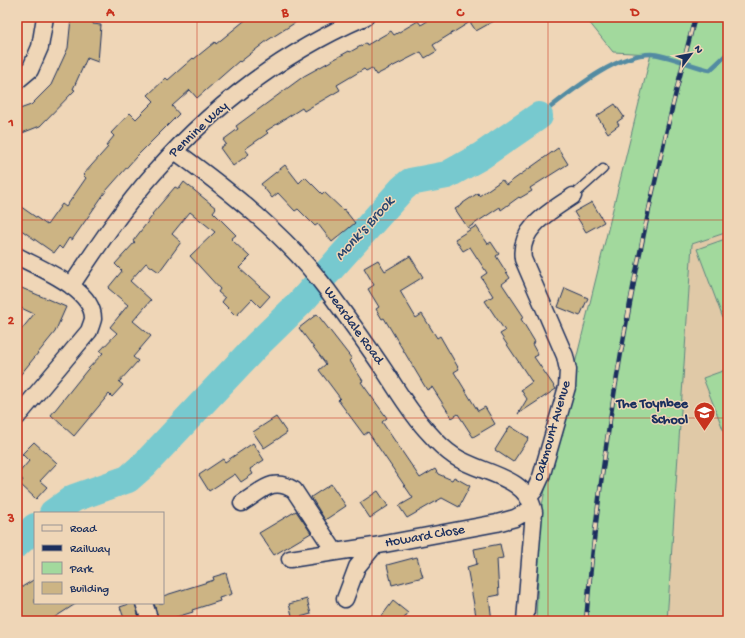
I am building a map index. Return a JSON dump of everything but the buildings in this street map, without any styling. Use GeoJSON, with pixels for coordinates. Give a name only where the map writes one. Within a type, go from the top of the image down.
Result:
{"type":"FeatureCollection","features":[{"type":"Feature","properties":{"kind":"street"},"geometry":{"type":"LineString","coordinates":[[17,82],[30,70],[40,47],[45,17]]}},
{"type":"Feature","properties":{"kind":"street","name":"Pennine Way"},"geometry":{"type":"LineString","coordinates":[[71,286],[109,230],[154,174],[206,120],[258,77],[304,48],[365,17]]}},
{"type":"Feature","properties":{"kind":"street","name":"Weardale Road"},"geometry":{"type":"LineString","coordinates":[[175,151],[259,218],[296,252],[327,290],[409,408],[429,433],[454,456],[513,483],[523,490],[531,503]]}},
{"type":"Feature","properties":{"kind":"street","name":"Oakmount Avenue"},"geometry":{"type":"LineString","coordinates":[[531,503],[541,476],[567,387],[568,370],[565,356],[523,259],[523,244],[530,229],[573,196]]}},
{"type":"Feature","properties":{"kind":"street"},"geometry":{"type":"LineString","coordinates":[[17,256],[71,286],[84,295],[90,306],[93,319],[89,331],[17,417]]}},
{"type":"Feature","properties":{"kind":"street"},"geometry":{"type":"LineString","coordinates":[[242,503],[274,483],[284,484],[294,490],[335,552]]}},
{"type":"Feature","properties":{"kind":"street"},"geometry":{"type":"LineString","coordinates":[[525,621],[534,518],[531,503]]}},
{"type":"Feature","properties":{"kind":"street","name":"Howard Close"},"geometry":{"type":"LineString","coordinates":[[345,599],[357,567],[374,546],[497,524],[515,518],[531,503]]}},
{"type":"Feature","properties":{"kind":"street"},"geometry":{"type":"LineString","coordinates":[[290,559],[374,546]]}},
{"type":"Feature","properties":{"kind":"street"},"geometry":{"type":"LineString","coordinates":[[144,604],[150,621]]}},
{"type":"Feature","properties":{"kind":"lane"},"geometry":{"type":"LineString","coordinates":[[573,196],[603,169]]}},
{"type":"Feature","properties":{"kind":"shaded area","name":"The Toynbee School"},"geometry":{"type":"Polygon","coordinates":[[[728,232],[728,621],[667,621],[692,244],[728,232]]]}},
{"type":"Feature","properties":{"kind":"green space"},"geometry":{"type":"Polygon","coordinates":[[[585,17],[728,17],[728,232],[692,244],[667,621],[536,621],[541,511],[548,474],[651,54],[613,52],[585,17]]]}},
{"type":"Feature","properties":{"kind":"green space"},"geometry":{"type":"Polygon","coordinates":[[[728,238],[728,329],[727,329],[697,249],[728,238]]]}},
{"type":"Feature","properties":{"kind":"green space"},"geometry":{"type":"Polygon","coordinates":[[[728,369],[728,442],[703,378],[728,369]]]}},
{"type":"Feature","properties":{"kind":"waterway","name":"Monk's Brook"},"geometry":{"type":"LineString","coordinates":[[539,116],[592,77],[622,61],[637,56],[651,54],[672,58],[710,70],[728,53]]}},
{"type":"Feature","properties":{"kind":"waterway","name":"Monk's Brook"},"geometry":{"type":"LineString","coordinates":[[54,512],[74,498],[128,479],[145,464],[256,346],[300,303],[402,189],[410,182],[447,175],[481,156],[539,116]]}},
{"type":"Feature","properties":{"kind":"waterway","name":"Monk's Brook"},"geometry":{"type":"LineString","coordinates":[[17,544],[34,528]]}},
{"type":"Feature","properties":{"kind":"railway"},"geometry":{"type":"LineString","coordinates":[[586,621],[593,545],[603,468],[627,317],[658,166],[695,17]]}},
{"type":"Feature","properties":{"kind":"place","name":"The Toynbee School"},"geometry":{"type":"Point","coordinates":[704,432]}}]}
